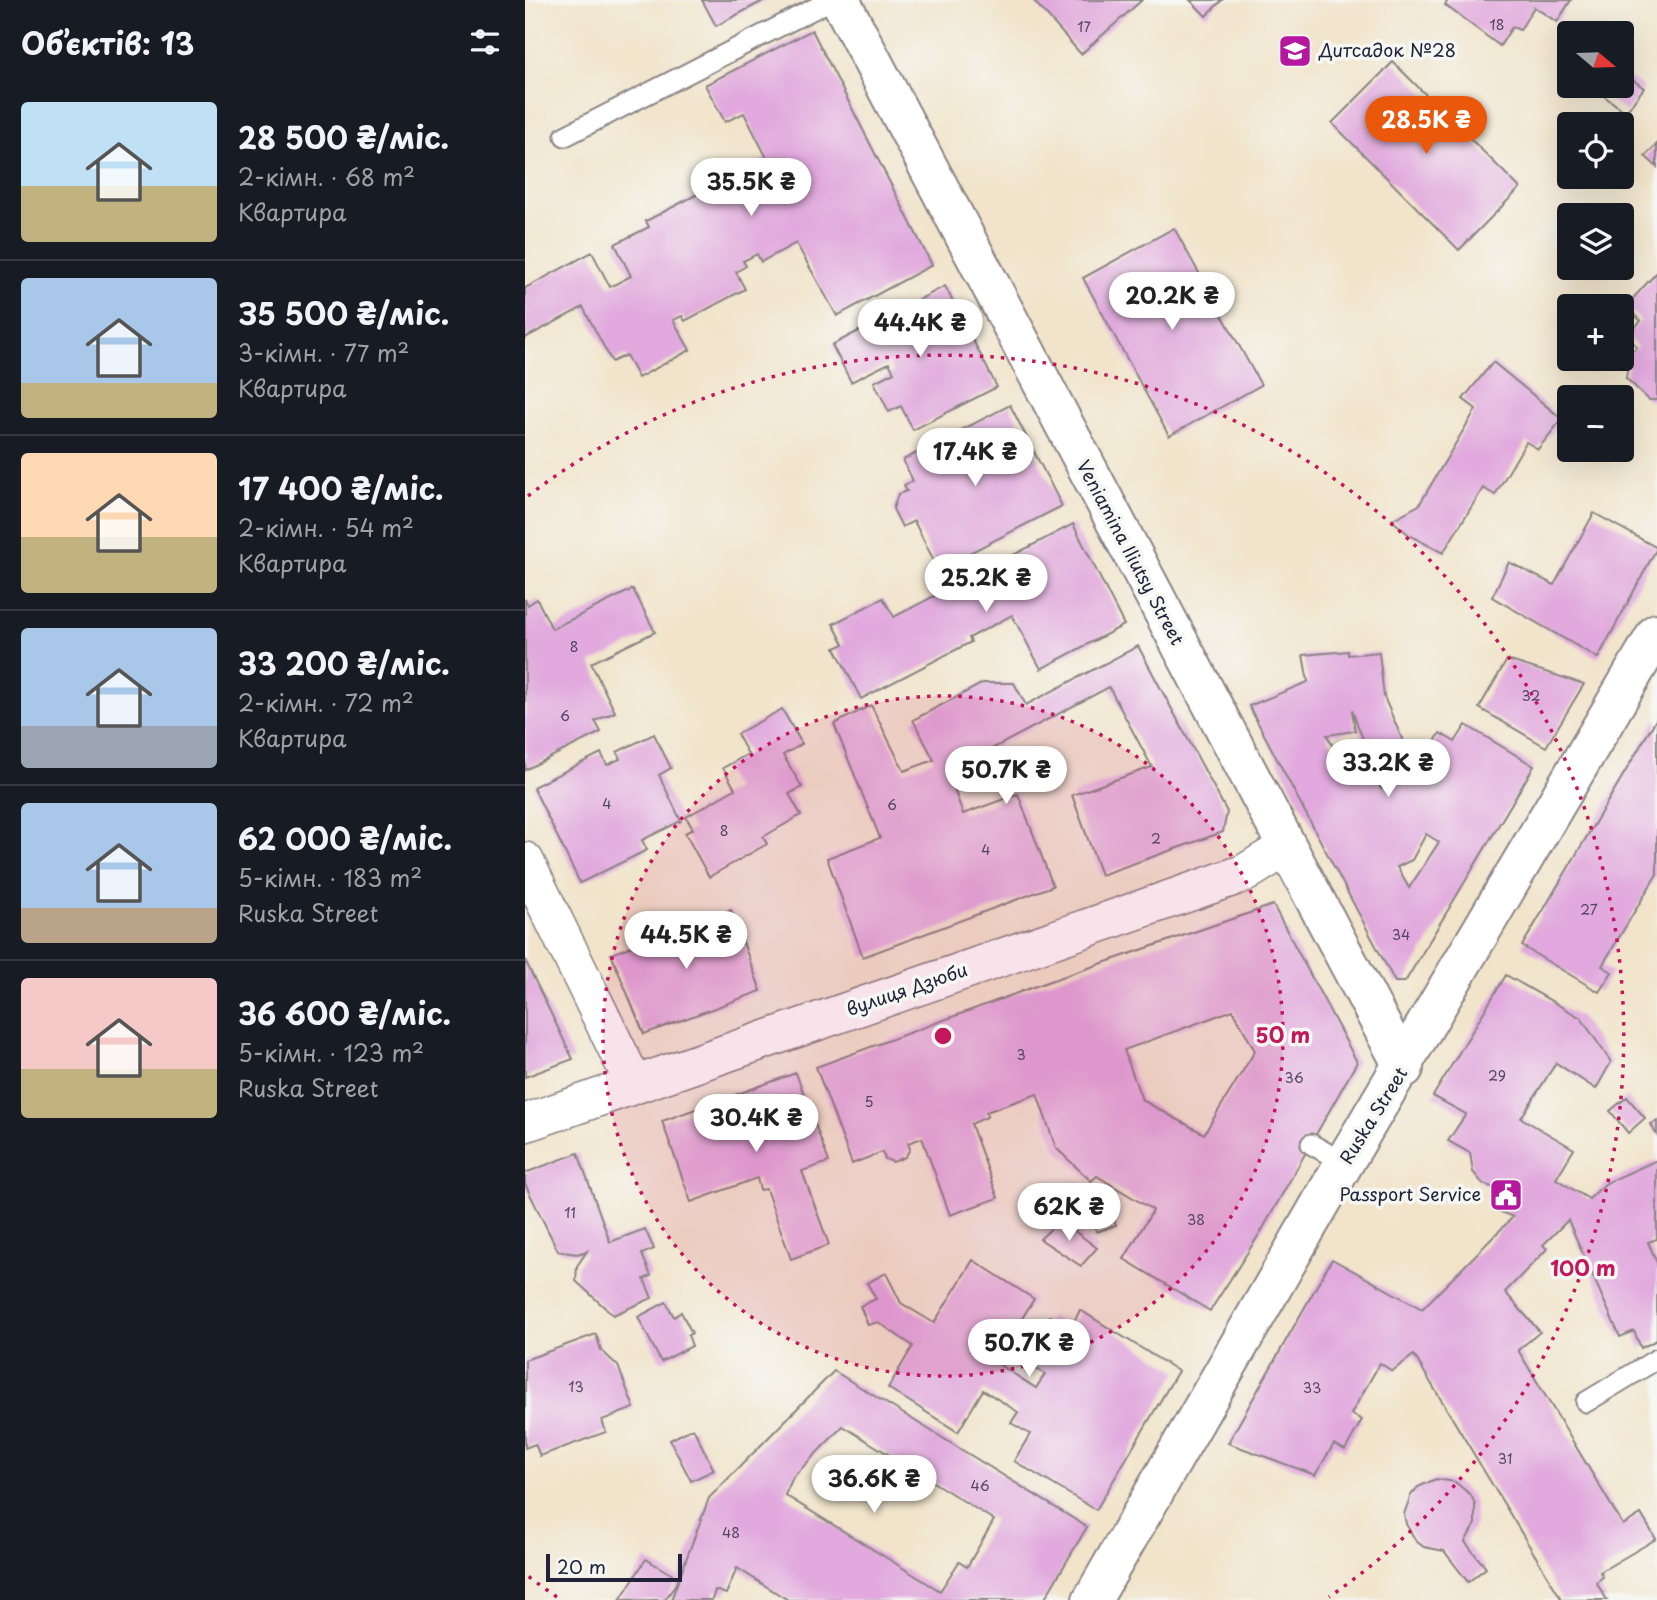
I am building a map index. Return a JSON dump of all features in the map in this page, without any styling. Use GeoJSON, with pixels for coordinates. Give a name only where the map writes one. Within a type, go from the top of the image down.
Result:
{"type":"FeatureCollection","features":[{"type":"Feature","properties":{"kind":"street","name":"Veniamina Iliutsy Street"},"geometry":{"type":"LineString","coordinates":[[840,0],[1403,1068]]}},
{"type":"Feature","properties":{"kind":"street","name":"Ruska Street"},"geometry":{"type":"LineString","coordinates":[[1092,1600],[1344,1164],[1657,633]]}},
{"type":"Feature","properties":{"kind":"street","name":"вулиця Дзюби"},"geometry":{"type":"LineString","coordinates":[[525,1123],[1245,873],[1285,848]]}},
{"type":"Feature","properties":{"kind":"street"},"geometry":{"type":"LineString","coordinates":[[525,861],[633,1084]]}},
{"type":"Feature","properties":{"kind":"lane"},"geometry":{"type":"LineString","coordinates":[[565,136],[831,0]]}},
{"type":"Feature","properties":{"kind":"lane"},"geometry":{"type":"LineString","coordinates":[[1311,1144],[1344,1164]]}},
{"type":"Feature","properties":{"kind":"lane"},"geometry":{"type":"LineString","coordinates":[[1586,1402],[1657,1359]]}},
{"type":"Feature","properties":{"kind":"building"},"geometry":{"type":"Polygon","coordinates":[[[702,0],[765,0],[716,26],[702,0]]]}},
{"type":"Feature","properties":{"kind":"building"},"geometry":{"type":"Polygon","coordinates":[[[1033,0],[1142,0],[1081,54],[1033,0]]]}},
{"type":"Feature","properties":{"kind":"building"},"geometry":{"type":"Polygon","coordinates":[[[1190,0],[1222,0],[1206,16],[1190,0]]]}},
{"type":"Feature","properties":{"kind":"building"},"geometry":{"type":"Polygon","coordinates":[[[1448,0],[1571,0],[1557,22],[1534,7],[1520,30],[1512,27],[1500,46],[1445,5],[1448,0]]]}},
{"type":"Feature","properties":{"kind":"building"},"geometry":{"type":"Polygon","coordinates":[[[812,30],[932,265],[837,316],[796,243],[761,262],[757,254],[743,261],[746,266],[736,272],[745,289],[685,321],[682,316],[673,320],[690,350],[638,378],[626,355],[612,362],[583,307],[525,338],[525,288],[592,252],[610,287],[631,276],[615,244],[649,227],[646,221],[767,158],[744,113],[725,122],[705,85],[812,30]]]}},
{"type":"Feature","properties":{"kind":"building"},"geometry":{"type":"Polygon","coordinates":[[[1393,62],[1520,188],[1459,250],[1332,123],[1393,62]]]}},
{"type":"Feature","properties":{"kind":"building"},"geometry":{"type":"Polygon","coordinates":[[[1635,81],[1644,88],[1626,112],[1607,98],[1635,98],[1635,81]]]}},
{"type":"Feature","properties":{"kind":"building"},"geometry":{"type":"Polygon","coordinates":[[[1657,144],[1657,167],[1645,156],[1657,144]]]}},
{"type":"Feature","properties":{"kind":"building"},"geometry":{"type":"Polygon","coordinates":[[[1174,228],[1261,385],[1169,436],[1083,278],[1174,228]]]}},
{"type":"Feature","properties":{"kind":"building"},"geometry":{"type":"Polygon","coordinates":[[[1657,272],[1657,400],[1649,400],[1626,378],[1627,371],[1634,371],[1634,350],[1637,347],[1634,343],[1634,328],[1641,321],[1634,314],[1634,297],[1657,272]]]}},
{"type":"Feature","properties":{"kind":"building"},"geometry":{"type":"Polygon","coordinates":[[[945,286],[997,387],[913,430],[901,406],[889,412],[874,382],[894,372],[889,363],[851,382],[832,345],[945,286]]]}},
{"type":"Feature","properties":{"kind":"building"},"geometry":{"type":"Polygon","coordinates":[[[1493,362],[1557,415],[1557,425],[1538,449],[1526,442],[1495,495],[1483,488],[1443,553],[1409,535],[1392,520],[1419,505],[1476,409],[1463,399],[1493,362]]]}},
{"type":"Feature","properties":{"kind":"building"},"geometry":{"type":"Polygon","coordinates":[[[1010,405],[1062,506],[938,569],[914,521],[902,527],[893,509],[898,494],[907,491],[904,485],[913,481],[903,460],[1010,405]]]}},
{"type":"Feature","properties":{"kind":"building"},"geometry":{"type":"Polygon","coordinates":[[[1594,513],[1657,548],[1598,658],[1492,597],[1509,562],[1554,585],[1594,513]]]}},
{"type":"Feature","properties":{"kind":"building"},"geometry":{"type":"Polygon","coordinates":[[[1073,524],[1124,625],[1041,669],[1012,615],[969,638],[971,642],[861,699],[835,648],[844,644],[833,624],[883,598],[894,617],[1073,524]]]}},
{"type":"Feature","properties":{"kind":"building"},"geometry":{"type":"Polygon","coordinates":[[[633,589],[655,632],[591,663],[615,712],[595,721],[601,732],[525,770],[525,599],[528,605],[537,599],[552,629],[633,589]]]}},
{"type":"Feature","properties":{"kind":"building"},"geometry":{"type":"Polygon","coordinates":[[[1138,646],[1227,812],[1223,832],[1101,875],[1072,795],[1152,767],[1109,687],[948,772],[963,814],[1018,794],[1053,886],[863,957],[827,858],[880,838],[834,724],[871,705],[904,771],[934,760],[913,720],[983,683],[1014,683],[1026,705],[1138,646]]]}},
{"type":"Feature","properties":{"kind":"building"},"geometry":{"type":"Polygon","coordinates":[[[1348,651],[1348,655],[1379,652],[1384,697],[1403,741],[1406,781],[1412,779],[1440,733],[1455,742],[1466,725],[1534,766],[1405,982],[1395,982],[1249,706],[1308,682],[1303,655],[1348,651]],[[1352,710],[1355,731],[1327,735],[1341,763],[1360,752],[1382,790],[1352,710]],[[1426,834],[1412,860],[1397,867],[1409,888],[1439,842],[1426,834]]]}},
{"type":"Feature","properties":{"kind":"building"},"geometry":{"type":"Polygon","coordinates":[[[1507,660],[1584,684],[1546,747],[1479,708],[1507,660]]]}},
{"type":"Feature","properties":{"kind":"building"},"geometry":{"type":"Polygon","coordinates":[[[782,709],[802,744],[783,755],[802,787],[789,794],[801,815],[763,837],[767,844],[709,877],[685,833],[693,829],[686,817],[735,789],[723,768],[748,754],[737,734],[782,709]]]}},
{"type":"Feature","properties":{"kind":"building"},"geometry":{"type":"Polygon","coordinates":[[[1657,718],[1657,874],[1602,966],[1612,972],[1599,992],[1522,946],[1657,718]]]}},
{"type":"Feature","properties":{"kind":"building"},"geometry":{"type":"Polygon","coordinates":[[[654,734],[671,768],[659,775],[681,821],[642,840],[647,850],[580,883],[533,787],[601,753],[607,765],[620,759],[617,752],[654,734]]]}},
{"type":"Feature","properties":{"kind":"building"},"geometry":{"type":"Polygon","coordinates":[[[1273,905],[1357,1062],[1262,1230],[1210,1311],[1124,1259],[1153,1210],[1097,1176],[1091,1181],[1056,1148],[1037,1094],[986,1112],[987,1117],[971,1124],[998,1198],[950,1215],[922,1138],[908,1143],[910,1149],[905,1157],[893,1162],[885,1159],[882,1152],[852,1164],[816,1067],[1050,981],[1273,905]],[[1233,1010],[1124,1050],[1142,1100],[1204,1134],[1255,1051],[1233,1010]]]}},
{"type":"Feature","properties":{"kind":"building"},"geometry":{"type":"Polygon","coordinates":[[[731,910],[761,991],[644,1034],[611,954],[653,938],[653,931],[663,921],[676,923],[681,929],[731,910]]]}},
{"type":"Feature","properties":{"kind":"building"},"geometry":{"type":"Polygon","coordinates":[[[525,960],[573,1059],[525,1077],[525,960]]]}},
{"type":"Feature","properties":{"kind":"building"},"geometry":{"type":"Polygon","coordinates":[[[1506,975],[1581,1018],[1611,1062],[1596,1089],[1556,1063],[1521,1118],[1574,1149],[1556,1179],[1589,1199],[1606,1183],[1657,1160],[1657,1239],[1648,1242],[1657,1263],[1657,1340],[1641,1348],[1634,1331],[1620,1337],[1568,1220],[1543,1245],[1547,1249],[1505,1292],[1540,1332],[1518,1350],[1623,1525],[1641,1514],[1656,1539],[1600,1572],[1603,1577],[1596,1582],[1607,1600],[1562,1600],[1414,1355],[1392,1371],[1380,1363],[1351,1414],[1362,1420],[1345,1450],[1334,1444],[1315,1475],[1228,1443],[1332,1259],[1422,1309],[1513,1217],[1496,1210],[1504,1191],[1483,1184],[1473,1172],[1470,1153],[1448,1141],[1466,1114],[1433,1096],[1506,975]]]}},
{"type":"Feature","properties":{"kind":"building"},"geometry":{"type":"Polygon","coordinates":[[[796,1073],[829,1162],[802,1171],[829,1245],[791,1259],[766,1189],[760,1190],[757,1178],[691,1202],[662,1121],[796,1073]]]}},
{"type":"Feature","properties":{"kind":"building"},"geometry":{"type":"Polygon","coordinates":[[[1627,1097],[1645,1118],[1628,1133],[1610,1111],[1627,1097]]]}},
{"type":"Feature","properties":{"kind":"building"},"geometry":{"type":"Polygon","coordinates":[[[1657,1121],[1657,1136],[1651,1124],[1657,1121]]]}},
{"type":"Feature","properties":{"kind":"building"},"geometry":{"type":"Polygon","coordinates":[[[578,1153],[610,1242],[645,1229],[654,1249],[642,1254],[651,1276],[644,1279],[652,1298],[613,1315],[576,1281],[577,1266],[587,1251],[577,1254],[558,1251],[525,1184],[525,1173],[578,1153]]]}},
{"type":"Feature","properties":{"kind":"building"},"geometry":{"type":"Polygon","coordinates":[[[1104,1191],[1116,1225],[1097,1232],[1085,1198],[1104,1191]]]}},
{"type":"Feature","properties":{"kind":"building"},"geometry":{"type":"Polygon","coordinates":[[[1060,1220],[1097,1248],[1081,1266],[1040,1239],[1060,1220]]]}},
{"type":"Feature","properties":{"kind":"building"},"geometry":{"type":"Polygon","coordinates":[[[973,1260],[1034,1299],[995,1362],[1036,1388],[1045,1374],[1020,1360],[1050,1316],[1071,1328],[1080,1310],[1178,1371],[1096,1510],[1014,1461],[1030,1434],[1011,1423],[1018,1412],[983,1390],[958,1432],[888,1388],[913,1346],[878,1322],[868,1325],[860,1306],[876,1299],[867,1283],[886,1273],[901,1303],[934,1323],[973,1260]]]}},
{"type":"Feature","properties":{"kind":"building"},"geometry":{"type":"Polygon","coordinates":[[[666,1302],[674,1317],[681,1312],[692,1333],[688,1335],[692,1346],[661,1362],[638,1317],[666,1302]]]}},
{"type":"Feature","properties":{"kind":"building"},"geometry":{"type":"Polygon","coordinates":[[[596,1334],[601,1350],[618,1366],[634,1408],[602,1420],[606,1432],[540,1456],[535,1444],[525,1448],[525,1360],[596,1334]]]}},
{"type":"Feature","properties":{"kind":"building"},"geometry":{"type":"Polygon","coordinates":[[[834,1371],[1087,1527],[1044,1600],[788,1600],[737,1568],[726,1594],[715,1590],[712,1600],[671,1600],[709,1498],[834,1371]],[[843,1426],[793,1477],[785,1495],[940,1591],[959,1562],[967,1567],[994,1520],[843,1426]]]}},
{"type":"Feature","properties":{"kind":"building"},"geometry":{"type":"Polygon","coordinates":[[[693,1428],[714,1470],[691,1481],[670,1440],[693,1428]]]}},
{"type":"Feature","properties":{"kind":"building"},"geometry":{"type":"Polygon","coordinates":[[[1436,1479],[1455,1482],[1471,1495],[1475,1504],[1475,1524],[1465,1542],[1486,1568],[1468,1582],[1444,1551],[1424,1547],[1416,1541],[1406,1524],[1404,1514],[1411,1495],[1418,1487],[1436,1479]]]}},
{"type":"Feature","properties":{"kind":"building"},"geometry":{"type":"Polygon","coordinates":[[[646,1559],[679,1579],[665,1600],[620,1600],[646,1559]]]}},
{"type":"Feature","properties":{"kind":"place","name":"Дитсадок №28"},"geometry":{"type":"Point","coordinates":[1295,51]}},
{"type":"Feature","properties":{"kind":"place","name":"Passport Service"},"geometry":{"type":"Point","coordinates":[1506,1195]}}]}
